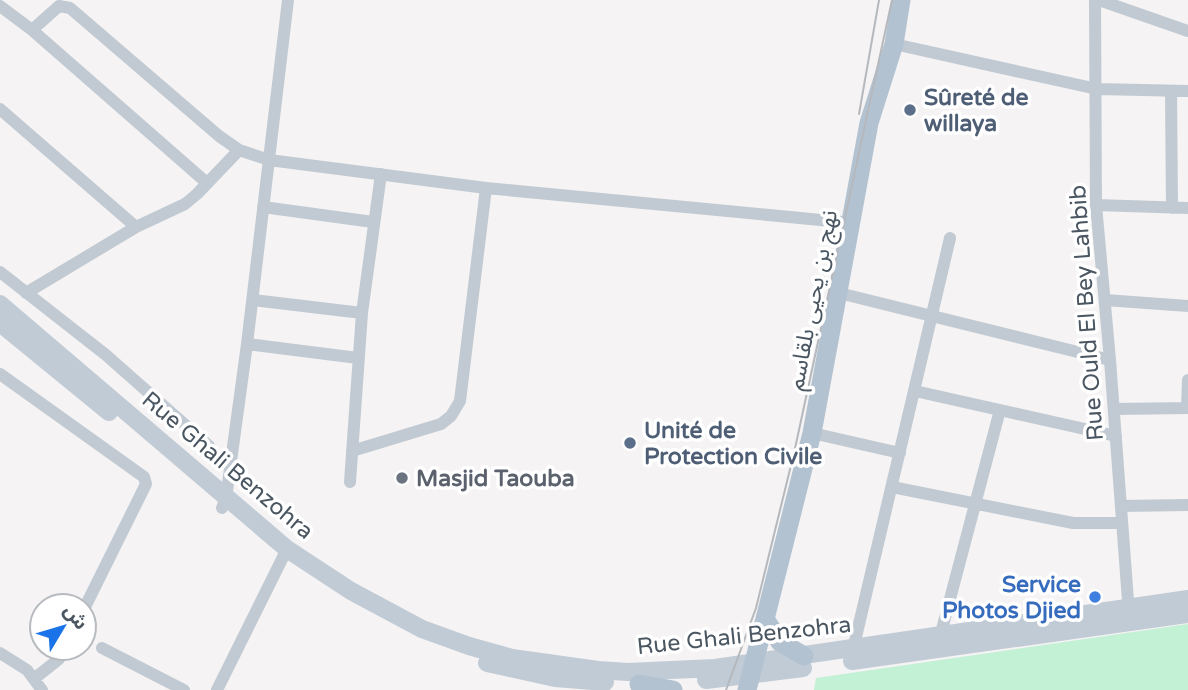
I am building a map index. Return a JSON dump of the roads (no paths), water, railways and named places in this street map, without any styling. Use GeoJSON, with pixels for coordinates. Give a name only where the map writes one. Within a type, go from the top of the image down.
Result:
{"type":"FeatureCollection","features":[{"type":"Feature","properties":{"kind":"main road","name":"نهج بن يحيى بلقاسم"},"geometry":{"type":"LineString","coordinates":[[751,676],[812,433],[869,123],[894,44],[901,0]]}},
{"type":"Feature","properties":{"kind":"main road","name":"Rue Ghali Benzohra"},"geometry":{"type":"LineString","coordinates":[[0,304],[224,503]]}},
{"type":"Feature","properties":{"kind":"main road","name":"Rue Ghali Benzohra"},"geometry":{"type":"LineString","coordinates":[[0,324],[285,553],[376,616],[428,642],[513,671],[555,678],[639,684],[751,676],[941,633],[1129,616],[1188,614]]}},
{"type":"Feature","properties":{"kind":"main road","name":"Rue Ghali Benzohra"},"geometry":{"type":"LineString","coordinates":[[285,553],[422,629],[469,646],[512,658],[628,672],[715,668],[751,676],[804,656],[852,655],[1129,616],[1188,599]]}},
{"type":"Feature","properties":{"kind":"main road"},"geometry":{"type":"LineString","coordinates":[[765,619],[780,642],[804,656]]}},
{"type":"Feature","properties":{"kind":"main road"},"geometry":{"type":"LineString","coordinates":[[639,684],[673,690]]}},
{"type":"Feature","properties":{"kind":"street"},"geometry":{"type":"LineString","coordinates":[[224,503],[253,300],[288,0]]}},
{"type":"Feature","properties":{"kind":"street"},"geometry":{"type":"LineString","coordinates":[[1097,0],[1188,31]]}},
{"type":"Feature","properties":{"kind":"street","name":"Rue Ould El Bey Lahbib"},"geometry":{"type":"LineString","coordinates":[[1097,0],[1096,205],[1129,616]]}},
{"type":"Feature","properties":{"kind":"street"},"geometry":{"type":"LineString","coordinates":[[0,5],[207,183]]}},
{"type":"Feature","properties":{"kind":"street"},"geometry":{"type":"LineString","coordinates":[[32,30],[53,9],[59,6],[70,8],[161,89],[219,136],[239,150],[269,160],[486,188],[852,223]]}},
{"type":"Feature","properties":{"kind":"street"},"geometry":{"type":"LineString","coordinates":[[894,44],[1097,89],[1188,91]]}},
{"type":"Feature","properties":{"kind":"street"},"geometry":{"type":"LineString","coordinates":[[1171,92],[1172,208]]}},
{"type":"Feature","properties":{"kind":"street"},"geometry":{"type":"LineString","coordinates":[[0,110],[136,228]]}},
{"type":"Feature","properties":{"kind":"street"},"geometry":{"type":"LineString","coordinates":[[26,293],[136,228],[185,204],[239,150]]}},
{"type":"Feature","properties":{"kind":"street"},"geometry":{"type":"LineString","coordinates":[[350,482],[362,313],[380,174]]}},
{"type":"Feature","properties":{"kind":"street"},"geometry":{"type":"LineString","coordinates":[[352,451],[441,424],[460,401],[486,188]]}},
{"type":"Feature","properties":{"kind":"street"},"geometry":{"type":"LineString","coordinates":[[1096,205],[1188,208]]}},
{"type":"Feature","properties":{"kind":"street"},"geometry":{"type":"LineString","coordinates":[[263,207],[373,222]]}},
{"type":"Feature","properties":{"kind":"street"},"geometry":{"type":"LineString","coordinates":[[852,655],[950,238]]}},
{"type":"Feature","properties":{"kind":"street"},"geometry":{"type":"LineString","coordinates":[[0,272],[106,355],[209,446]]}},
{"type":"Feature","properties":{"kind":"street"},"geometry":{"type":"LineString","coordinates":[[839,293],[1110,360]]}},
{"type":"Feature","properties":{"kind":"street"},"geometry":{"type":"LineString","coordinates":[[253,300],[362,313]]}},
{"type":"Feature","properties":{"kind":"street"},"geometry":{"type":"LineString","coordinates":[[1105,300],[1188,306]]}},
{"type":"Feature","properties":{"kind":"street"},"geometry":{"type":"LineString","coordinates":[[247,344],[358,358]]}},
{"type":"Feature","properties":{"kind":"street"},"geometry":{"type":"LineString","coordinates":[[0,374],[146,480],[92,592]]}},
{"type":"Feature","properties":{"kind":"street"},"geometry":{"type":"LineString","coordinates":[[1114,409],[1187,408],[1188,380]]}},
{"type":"Feature","properties":{"kind":"street"},"geometry":{"type":"LineString","coordinates":[[915,391],[1116,436]]}},
{"type":"Feature","properties":{"kind":"street"},"geometry":{"type":"LineString","coordinates":[[941,633],[1000,410]]}},
{"type":"Feature","properties":{"kind":"street"},"geometry":{"type":"LineString","coordinates":[[812,433],[900,453]]}},
{"type":"Feature","properties":{"kind":"street"},"geometry":{"type":"LineString","coordinates":[[892,487],[1073,523],[1122,523]]}},
{"type":"Feature","properties":{"kind":"street"},"geometry":{"type":"LineString","coordinates":[[1121,506],[1188,505]]}},
{"type":"Feature","properties":{"kind":"street"},"geometry":{"type":"LineString","coordinates":[[217,690],[285,553]]}},
{"type":"Feature","properties":{"kind":"street"},"geometry":{"type":"LineString","coordinates":[[102,648],[184,690]]}},
{"type":"Feature","properties":{"kind":"street"},"geometry":{"type":"LineString","coordinates":[[0,653],[27,670],[42,690]]}},
{"type":"Feature","properties":{"kind":"street"},"geometry":{"type":"LineString","coordinates":[[35,678],[55,662]]}},
{"type":"Feature","properties":{"kind":"tram line"},"geometry":{"type":"LineString","coordinates":[[859,114],[879,0]]}},
{"type":"Feature","properties":{"kind":"tram line"},"geometry":{"type":"LineString","coordinates":[[726,690],[756,608],[794,453],[892,0]]}},
{"type":"Feature","properties":{"kind":"place","name":"Sûreté de willaya"},"geometry":{"type":"Point","coordinates":[910,110]}},
{"type":"Feature","properties":{"kind":"place","name":"Unité de Protection Civile"},"geometry":{"type":"Point","coordinates":[630,443]}},
{"type":"Feature","properties":{"kind":"place","name":"Masjid Taouba"},"geometry":{"type":"Point","coordinates":[402,478]}},
{"type":"Feature","properties":{"kind":"place","name":"Service Photos Djied"},"geometry":{"type":"Point","coordinates":[1095,597]}}]}
